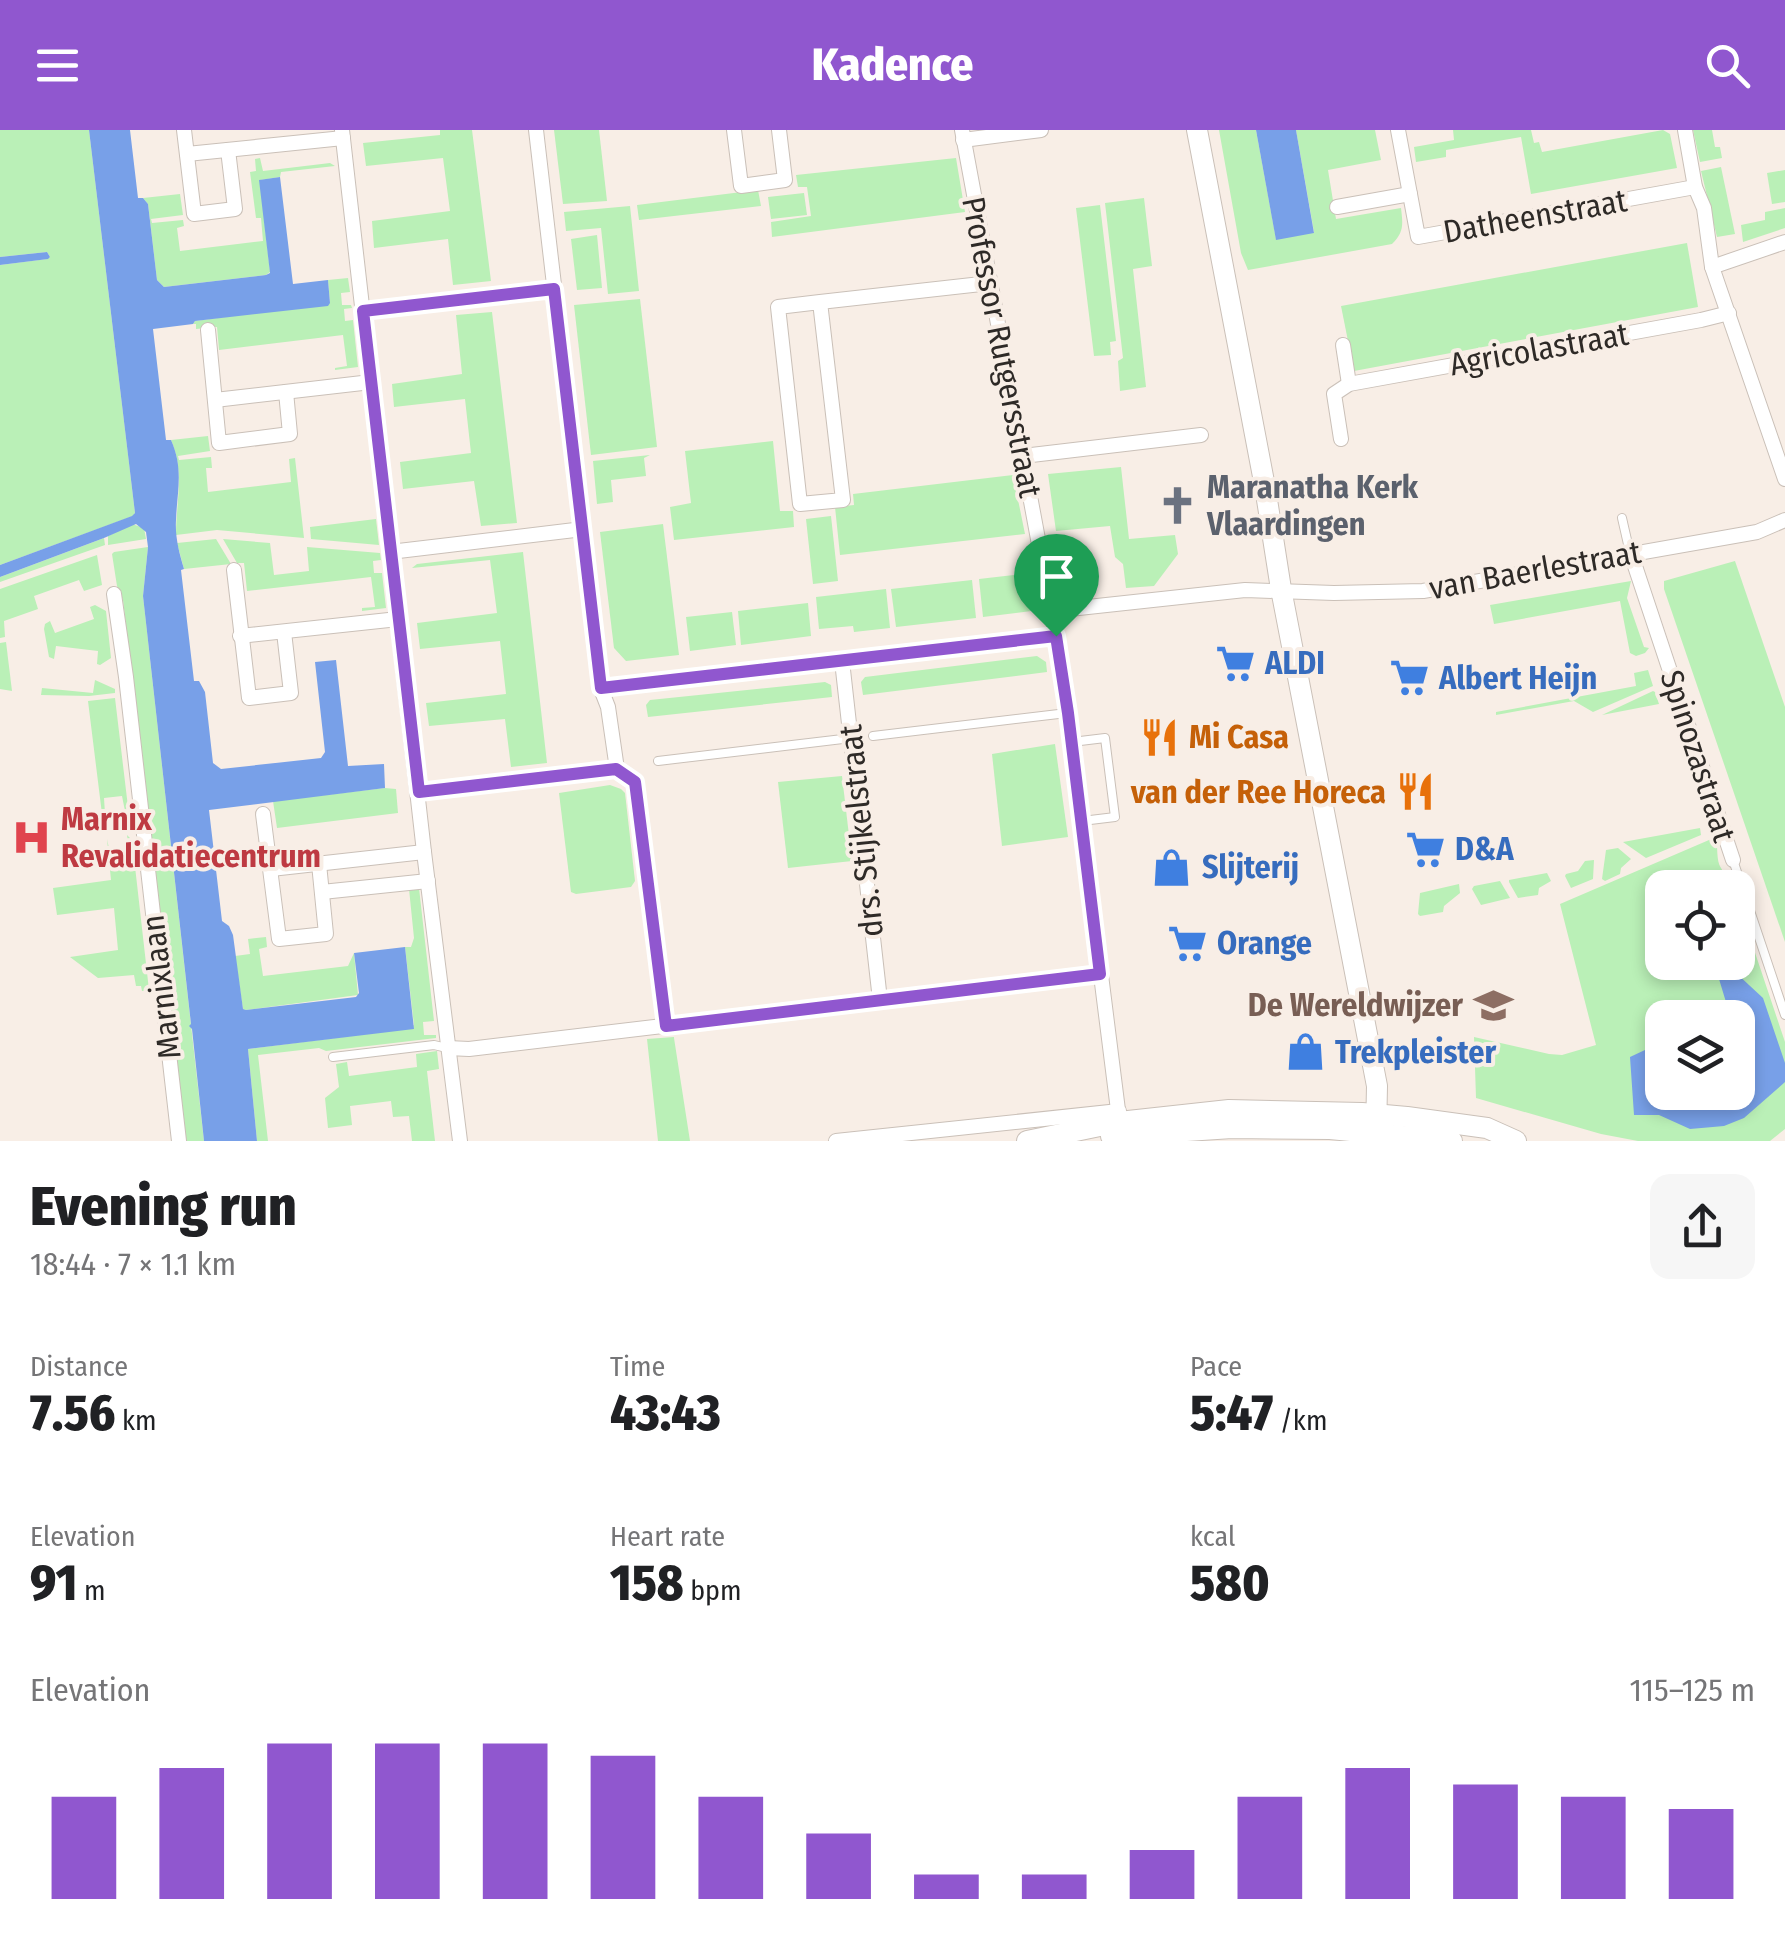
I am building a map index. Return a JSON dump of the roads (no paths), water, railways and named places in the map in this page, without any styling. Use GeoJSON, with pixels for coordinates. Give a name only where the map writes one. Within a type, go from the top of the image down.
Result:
{"type":"FeatureCollection","features":[{"type":"Feature","properties":{"kind":"street"},"geometry":{"type":"LineString","coordinates":[[184,130],[194,214],[234,210],[228,150]]}},
{"type":"Feature","properties":{"kind":"street"},"geometry":{"type":"LineString","coordinates":[[536,130],[601,688],[608,708],[616,769]]}},
{"type":"Feature","properties":{"kind":"street"},"geometry":{"type":"LineString","coordinates":[[734,130],[741,186],[785,180],[779,130]]}},
{"type":"Feature","properties":{"kind":"street"},"geometry":{"type":"LineString","coordinates":[[962,135],[1041,130]]}},
{"type":"Feature","properties":{"kind":"street"},"geometry":{"type":"LineString","coordinates":[[1197,130],[1375,1076],[1376,1124]]}},
{"type":"Feature","properties":{"kind":"street","name":"Datheenstraat"},"geometry":{"type":"LineString","coordinates":[[1398,130],[1418,237],[1695,187]]}},
{"type":"Feature","properties":{"kind":"street"},"geometry":{"type":"LineString","coordinates":[[1685,130],[1695,187],[1704,208],[1712,267],[1785,478]]}},
{"type":"Feature","properties":{"kind":"street"},"geometry":{"type":"LineString","coordinates":[[187,154],[342,134],[460,1141]]}},
{"type":"Feature","properties":{"kind":"street","name":"Professor Rutgersstraat"},"geometry":{"type":"LineString","coordinates":[[962,135],[1056,636],[1120,1123]]}},
{"type":"Feature","properties":{"kind":"street","name":"Datheenstraat"},"geometry":{"type":"LineString","coordinates":[[1337,206],[1410,194]]}},
{"type":"Feature","properties":{"kind":"street"},"geometry":{"type":"LineString","coordinates":[[1712,267],[1785,242]]}},
{"type":"Feature","properties":{"kind":"street"},"geometry":{"type":"LineString","coordinates":[[820,302],[843,500],[800,504],[778,307],[820,302],[990,284]]}},
{"type":"Feature","properties":{"kind":"street"},"geometry":{"type":"LineString","coordinates":[[363,311],[554,289]]}},
{"type":"Feature","properties":{"kind":"street","name":"Agricolastraat"},"geometry":{"type":"LineString","coordinates":[[1350,384],[1729,313]]}},
{"type":"Feature","properties":{"kind":"street"},"geometry":{"type":"LineString","coordinates":[[208,330],[219,443],[290,434],[286,392]]}},
{"type":"Feature","properties":{"kind":"street"},"geometry":{"type":"LineString","coordinates":[[1342,439],[1334,394],[1350,384],[1343,345]]}},
{"type":"Feature","properties":{"kind":"street"},"geometry":{"type":"LineString","coordinates":[[214,400],[370,382]]}},
{"type":"Feature","properties":{"kind":"street"},"geometry":{"type":"LineString","coordinates":[[1023,456],[1201,435]]}},
{"type":"Feature","properties":{"kind":"street","name":"van Baerlestraat"},"geometry":{"type":"LineString","coordinates":[[1050,612],[1245,590],[1423,591],[1756,532],[1785,520]]}},
{"type":"Feature","properties":{"kind":"street"},"geometry":{"type":"LineString","coordinates":[[390,552],[583,529]]}},
{"type":"Feature","properties":{"kind":"street","name":"Spinozastraat"},"geometry":{"type":"LineString","coordinates":[[1630,554],[1733,860]]}},
{"type":"Feature","properties":{"kind":"street"},"geometry":{"type":"LineString","coordinates":[[234,570],[248,698],[291,693],[284,632]]}},
{"type":"Feature","properties":{"kind":"street","name":"Marnixlaan"},"geometry":{"type":"LineString","coordinates":[[114,594],[179,1141]]}},
{"type":"Feature","properties":{"kind":"street"},"geometry":{"type":"LineString","coordinates":[[240,636],[398,619]]}},
{"type":"Feature","properties":{"kind":"street"},"geometry":{"type":"LineString","coordinates":[[601,688],[1056,636]]}},
{"type":"Feature","properties":{"kind":"street","name":"drs. Stijkelstraat"},"geometry":{"type":"LineString","coordinates":[[842,661],[880,1000]]}},
{"type":"Feature","properties":{"kind":"street"},"geometry":{"type":"LineString","coordinates":[[419,792],[616,769],[635,782],[666,1026]]}},
{"type":"Feature","properties":{"kind":"street"},"geometry":{"type":"LineString","coordinates":[[263,814],[280,939],[326,934],[319,864]]}},
{"type":"Feature","properties":{"kind":"street"},"geometry":{"type":"LineString","coordinates":[[272,869],[424,852]]}},
{"type":"Feature","properties":{"kind":"street"},"geometry":{"type":"LineString","coordinates":[[322,892],[428,881]]}},
{"type":"Feature","properties":{"kind":"street"},"geometry":{"type":"LineString","coordinates":[[448,1048],[469,1049],[1100,974]]}},
{"type":"Feature","properties":{"kind":"street"},"geometry":{"type":"LineString","coordinates":[[1033,1140],[1120,1123]]}},
{"type":"Feature","properties":{"kind":"street"},"geometry":{"type":"LineString","coordinates":[[836,1141],[1120,1123],[1232,1128],[1330,1129],[1376,1124],[1487,1128],[1516,1141]]}},
{"type":"Feature","properties":{"kind":"street"},"geometry":{"type":"LineString","coordinates":[[1376,1124],[1452,1141]]}},
{"type":"Feature","properties":{"kind":"lane"},"geometry":{"type":"LineString","coordinates":[[1622,518],[1630,554]]}},
{"type":"Feature","properties":{"kind":"lane"},"geometry":{"type":"LineString","coordinates":[[872,736],[1068,713]]}},
{"type":"Feature","properties":{"kind":"lane"},"geometry":{"type":"LineString","coordinates":[[658,760],[851,738]]}},
{"type":"Feature","properties":{"kind":"lane"},"geometry":{"type":"LineString","coordinates":[[1072,742],[1104,738],[1115,817],[1082,821]]}},
{"type":"Feature","properties":{"kind":"lane","name":"Spinozastraat"},"geometry":{"type":"LineString","coordinates":[[1733,860],[1785,1015]]}},
{"type":"Feature","properties":{"kind":"lane"},"geometry":{"type":"LineString","coordinates":[[333,1057],[434,1045],[448,1048]]}},
{"type":"Feature","properties":{"kind":"water"},"geometry":{"type":"Polygon","coordinates":[[[89,130],[130,130],[138,198],[148,204],[157,280],[164,287],[270,273],[259,180],[280,177],[293,284],[328,280],[328,306],[153,329],[166,440],[171,440],[179,470],[176,532],[184,569],[181,570],[194,681],[199,681],[205,692],[213,763],[221,769],[321,758],[325,752],[315,662],[336,660],[348,766],[384,764],[385,788],[209,810],[222,921],[233,935],[243,1009],[356,997],[359,993],[354,953],[405,947],[414,1029],[248,1049],[257,1141],[204,1141],[143,596],[146,532],[136,524],[0,577],[0,565],[135,513],[89,130]]]}},
{"type":"Feature","properties":{"kind":"water"},"geometry":{"type":"Polygon","coordinates":[[[1256,130],[1296,130],[1314,233],[1276,240],[1256,130]]]}},
{"type":"Feature","properties":{"kind":"water"},"geometry":{"type":"Polygon","coordinates":[[[47,252],[48,259],[0,265],[0,257],[47,252]]]}},
{"type":"Feature","properties":{"kind":"water"},"geometry":{"type":"Polygon","coordinates":[[[1719,980],[1744,980],[1763,998],[1785,1063],[1785,1082],[1755,1108],[1755,1000],[1725,1000],[1719,980]]]}},
{"type":"Feature","properties":{"kind":"water"},"geometry":{"type":"Polygon","coordinates":[[[1645,1050],[1645,1110],[1753,1110],[1724,1126],[1690,1129],[1659,1115],[1634,1115],[1630,1057],[1645,1050]]]}},
{"type":"Feature","properties":{"kind":"place","name":"Maranatha Kerk Vlaardingen"},"geometry":{"type":"Point","coordinates":[1177,505]}},
{"type":"Feature","properties":{"kind":"place","name":"ALDI"},"geometry":{"type":"Point","coordinates":[1235,663]}},
{"type":"Feature","properties":{"kind":"place","name":"Albert Heijn"},"geometry":{"type":"Point","coordinates":[1409,678]}},
{"type":"Feature","properties":{"kind":"place","name":"Mi Casa"},"geometry":{"type":"Point","coordinates":[1159,737]}},
{"type":"Feature","properties":{"kind":"place","name":"van der Ree Horeca"},"geometry":{"type":"Point","coordinates":[1416,792]}},
{"type":"Feature","properties":{"kind":"place","name":"Marnix Revalidatiecentrum"},"geometry":{"type":"Point","coordinates":[31,837]}},
{"type":"Feature","properties":{"kind":"place","name":"D&A"},"geometry":{"type":"Point","coordinates":[1425,849]}},
{"type":"Feature","properties":{"kind":"place","name":"Slijterij"},"geometry":{"type":"Point","coordinates":[1172,867]}},
{"type":"Feature","properties":{"kind":"place","name":"Orange"},"geometry":{"type":"Point","coordinates":[1187,943]}},
{"type":"Feature","properties":{"kind":"place","name":"De Wereldwijzer"},"geometry":{"type":"Point","coordinates":[1493,1005]}},
{"type":"Feature","properties":{"kind":"place","name":"Trekpleister"},"geometry":{"type":"Point","coordinates":[1305,1052]}}]}
